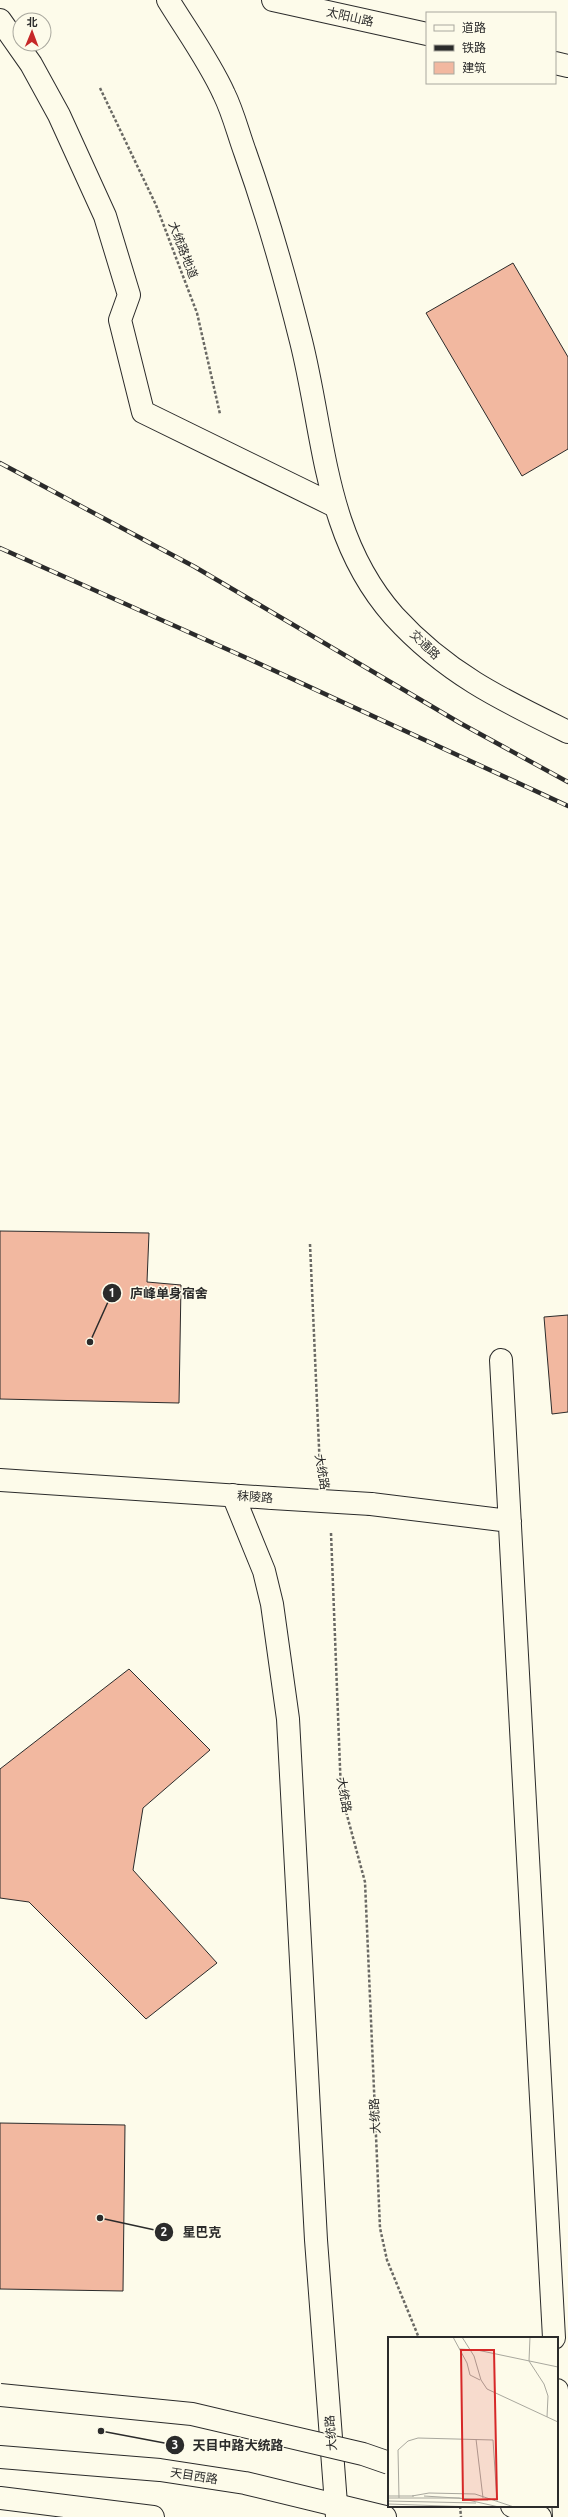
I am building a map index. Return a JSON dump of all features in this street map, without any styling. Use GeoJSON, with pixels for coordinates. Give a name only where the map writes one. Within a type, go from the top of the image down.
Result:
{"type":"FeatureCollection","features":[{"type":"Feature","properties":{"kind":"main road","name":"交通路"},"geometry":{"type":"LineString","coordinates":[[168,0],[224,94],[269,218],[302,344],[322,454],[335,506],[358,564],[393,614],[438,659],[496,697],[568,732]]}},
{"type":"Feature","properties":{"kind":"main road","name":"太阳山路"},"geometry":{"type":"LineString","coordinates":[[273,0],[426,34]]}},
{"type":"Feature","properties":{"kind":"main road"},"geometry":{"type":"LineString","coordinates":[[0,20],[31,64],[48,94],[105,216],[129,295],[120,320],[143,412],[335,506]]}},
{"type":"Feature","properties":{"kind":"main road"},"geometry":{"type":"LineString","coordinates":[[556,63],[568,66]]}},
{"type":"Feature","properties":{"kind":"main road"},"geometry":{"type":"LineString","coordinates":[[501,1360],[554,2337]]}},
{"type":"Feature","properties":{"kind":"main road","name":"秣陵路"},"geometry":{"type":"LineString","coordinates":[[0,1480],[371,1504],[510,1521]]}},
{"type":"Feature","properties":{"kind":"main road","name":"大统路"},"geometry":{"type":"LineString","coordinates":[[233,1495],[264,1571],[274,1618],[288,1719],[316,2240],[337,2511]]}},
{"type":"Feature","properties":{"kind":"main road"},"geometry":{"type":"LineString","coordinates":[[0,2395],[192,2414],[363,2454],[388,2463]]}},
{"type":"Feature","properties":{"kind":"main road"},"geometry":{"type":"LineString","coordinates":[[558,2408],[564,2517]]}},
{"type":"Feature","properties":{"kind":"main road","name":"天目西路"},"geometry":{"type":"LineString","coordinates":[[0,2457],[160,2470],[245,2483],[337,2511],[385,2517]]}},
{"type":"Feature","properties":{"kind":"main road"},"geometry":{"type":"LineString","coordinates":[[0,2498],[153,2517]]}},
{"type":"Feature","properties":{"kind":"main road"},"geometry":{"type":"LineString","coordinates":[[515,2507],[540,2517]]}},
{"type":"Feature","properties":{"kind":"path","name":"大统路地道"},"geometry":{"type":"LineString","coordinates":[[100,88],[156,205],[197,313],[221,419]]}},
{"type":"Feature","properties":{"kind":"path","name":"大统路"},"geometry":{"type":"LineString","coordinates":[[310,1244],[321,1475]]}},
{"type":"Feature","properties":{"kind":"path","name":"大统路"},"geometry":{"type":"LineString","coordinates":[[331,1528],[341,1793],[365,1882],[380,2228],[387,2260],[419,2337]]}},
{"type":"Feature","properties":{"kind":"path"},"geometry":{"type":"LineString","coordinates":[[460,2507],[461,2517]]}},
{"type":"Feature","properties":{"kind":"building"},"geometry":{"type":"Polygon","coordinates":[[[513,263],[568,357],[568,449],[522,476],[426,313],[513,263]]]}},
{"type":"Feature","properties":{"kind":"building"},"geometry":{"type":"Polygon","coordinates":[[[0,1231],[149,1233],[147,1282],[181,1285],[179,1403],[0,1399],[0,1231]]]}},
{"type":"Feature","properties":{"kind":"building"},"geometry":{"type":"Polygon","coordinates":[[[568,1315],[568,1412],[552,1414],[544,1317],[568,1315]]]}},
{"type":"Feature","properties":{"kind":"building"},"geometry":{"type":"Polygon","coordinates":[[[129,1669],[210,1750],[143,1808],[133,1870],[217,1963],[146,2019],[29,1902],[0,1898],[0,1769],[129,1669]]]}},
{"type":"Feature","properties":{"kind":"building"},"geometry":{"type":"Polygon","coordinates":[[[0,2123],[125,2125],[123,2291],[0,2289],[0,2123]]]}},
{"type":"Feature","properties":{"kind":"railway"},"geometry":{"type":"LineString","coordinates":[[0,463],[195,567],[460,723],[568,782]]}},
{"type":"Feature","properties":{"kind":"railway"},"geometry":{"type":"LineString","coordinates":[[0,548],[249,659],[568,806]]}},
{"type":"Feature","properties":{"kind":"place","name":"庐峰单身宿舍"},"geometry":{"type":"Point","coordinates":[90,1342]}},
{"type":"Feature","properties":{"kind":"place","name":"星巴克"},"geometry":{"type":"Point","coordinates":[100,2218]}},
{"type":"Feature","properties":{"kind":"place","name":"天目中路大统路"},"geometry":{"type":"Point","coordinates":[101,2431]}}]}
